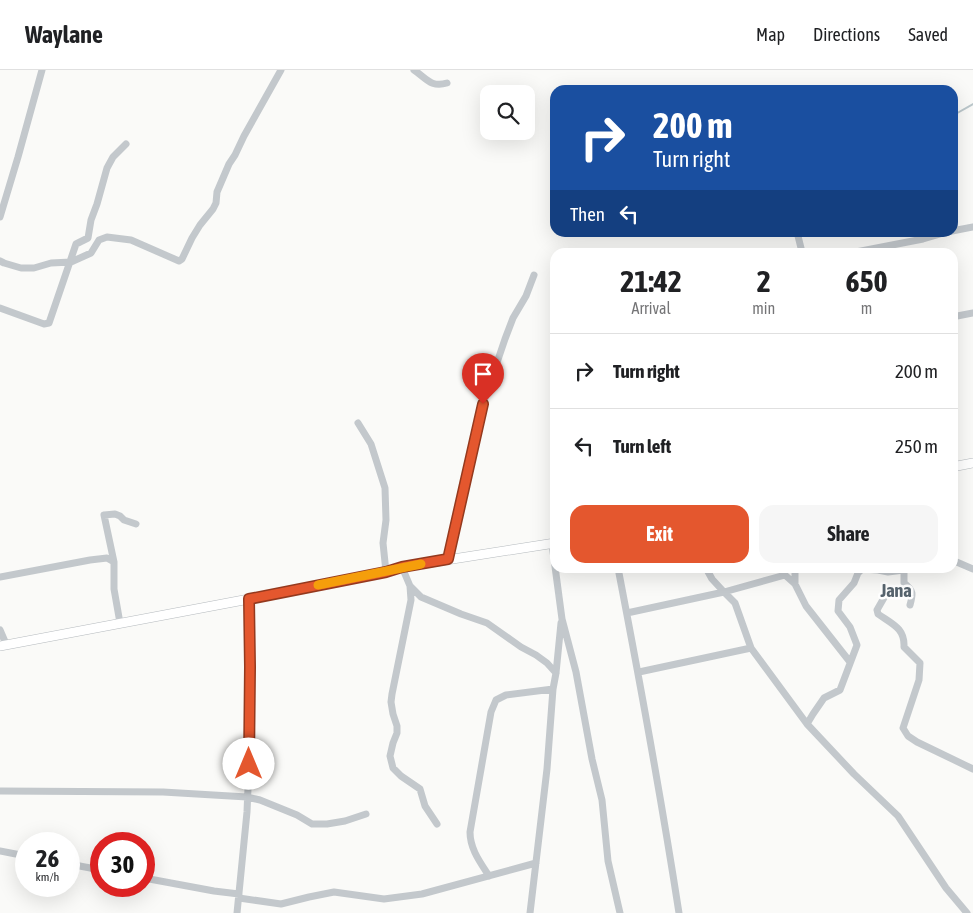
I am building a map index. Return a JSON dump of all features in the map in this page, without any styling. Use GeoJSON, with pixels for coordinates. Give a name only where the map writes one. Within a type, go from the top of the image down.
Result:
{"type":"FeatureCollection","features":[{"type":"Feature","properties":{"kind":"main road"},"geometry":{"type":"LineString","coordinates":[[958,466],[973,463]]}},
{"type":"Feature","properties":{"kind":"main road"},"geometry":{"type":"LineString","coordinates":[[3,645],[249,599],[386,572],[402,567],[550,544]]}},
{"type":"Feature","properties":{"kind":"street"},"geometry":{"type":"LineString","coordinates":[[0,216],[42,70]]}},
{"type":"Feature","properties":{"kind":"street"},"geometry":{"type":"LineString","coordinates":[[0,261],[4,264],[21,268],[34,268],[51,263],[71,262],[91,254],[99,240],[107,237],[131,240],[179,262],[200,225],[213,209],[216,203],[217,192],[229,164],[280,70]]}},
{"type":"Feature","properties":{"kind":"street"},"geometry":{"type":"LineString","coordinates":[[414,70],[433,84],[446,83]]}},
{"type":"Feature","properties":{"kind":"street"},"geometry":{"type":"LineString","coordinates":[[0,308],[44,324],[49,323],[76,244],[88,238],[91,220],[107,168],[113,157],[126,144]]}},
{"type":"Feature","properties":{"kind":"street"},"geometry":{"type":"LineString","coordinates":[[958,229],[973,226]]}},
{"type":"Feature","properties":{"kind":"street"},"geometry":{"type":"LineString","coordinates":[[877,248],[930,237]]}},
{"type":"Feature","properties":{"kind":"street"},"geometry":{"type":"LineString","coordinates":[[448,559],[483,404],[505,339],[534,275]]}},
{"type":"Feature","properties":{"kind":"street"},"geometry":{"type":"LineString","coordinates":[[958,316],[973,312]]}},
{"type":"Feature","properties":{"kind":"street"},"geometry":{"type":"LineString","coordinates":[[358,424],[371,444],[385,488],[386,520],[383,543],[386,572]]}},
{"type":"Feature","properties":{"kind":"street"},"geometry":{"type":"LineString","coordinates":[[120,623],[114,589],[114,562],[104,515],[115,514],[124,520],[136,524]]}},
{"type":"Feature","properties":{"kind":"street"},"geometry":{"type":"LineString","coordinates":[[0,578],[98,559],[106,558],[114,562]]}},
{"type":"Feature","properties":{"kind":"street"},"geometry":{"type":"LineString","coordinates":[[958,562],[973,568]]}},
{"type":"Feature","properties":{"kind":"street"},"geometry":{"type":"LineString","coordinates":[[402,567],[410,586],[411,600],[392,694],[391,702],[397,734],[390,756],[393,768],[420,789],[426,806],[438,824]]}},
{"type":"Feature","properties":{"kind":"street"},"geometry":{"type":"LineString","coordinates":[[556,573],[562,619],[576,672],[592,759],[602,800],[608,861],[620,913]]}},
{"type":"Feature","properties":{"kind":"street"},"geometry":{"type":"LineString","coordinates":[[619,573],[639,672],[679,913]]}},
{"type":"Feature","properties":{"kind":"street"},"geometry":{"type":"LineString","coordinates":[[709,573],[735,603],[751,648],[807,724],[854,774],[898,816],[946,888],[967,913]]}},
{"type":"Feature","properties":{"kind":"street"},"geometry":{"type":"LineString","coordinates":[[794,573],[795,584]]}},
{"type":"Feature","properties":{"kind":"street"},"geometry":{"type":"LineString","coordinates":[[807,724],[824,698],[840,690],[857,645],[850,626],[838,611],[839,600],[854,583],[858,573]]}},
{"type":"Feature","properties":{"kind":"street"},"geometry":{"type":"LineString","coordinates":[[903,573],[904,583],[910,588],[912,595],[910,605]]}},
{"type":"Feature","properties":{"kind":"street"},"geometry":{"type":"LineString","coordinates":[[627,613],[724,592],[785,575],[795,584],[806,606],[850,662]]}},
{"type":"Feature","properties":{"kind":"street"},"geometry":{"type":"LineString","coordinates":[[410,586],[421,597],[487,623],[521,647],[536,655],[556,673]]}},
{"type":"Feature","properties":{"kind":"street"},"geometry":{"type":"LineString","coordinates":[[889,589],[877,610],[878,614],[901,630],[905,641],[904,647],[920,663],[919,680],[904,728],[908,736],[917,742],[973,769]]}},
{"type":"Feature","properties":{"kind":"street"},"geometry":{"type":"LineString","coordinates":[[237,913],[247,812],[249,764],[249,599]]}},
{"type":"Feature","properties":{"kind":"street"},"geometry":{"type":"LineString","coordinates":[[530,913],[562,619]]}},
{"type":"Feature","properties":{"kind":"street"},"geometry":{"type":"LineString","coordinates":[[0,630],[3,645]]}},
{"type":"Feature","properties":{"kind":"street"},"geometry":{"type":"LineString","coordinates":[[639,672],[751,648]]}},
{"type":"Feature","properties":{"kind":"street"},"geometry":{"type":"LineString","coordinates":[[489,876],[470,842],[470,832],[491,712],[496,700],[506,695],[553,689]]}},
{"type":"Feature","properties":{"kind":"street"},"geometry":{"type":"LineString","coordinates":[[0,791],[163,792],[247,797],[260,800],[297,815],[312,824],[344,821],[366,814]]}},
{"type":"Feature","properties":{"kind":"street"},"geometry":{"type":"LineString","coordinates":[[0,851],[15,854]]}},
{"type":"Feature","properties":{"kind":"street"},"geometry":{"type":"LineString","coordinates":[[155,880],[282,904],[334,892],[384,899],[422,894],[536,863]]}},
{"type":"Feature","properties":{"kind":"waterway"},"geometry":{"type":"LineString","coordinates":[[958,113],[973,104]]}},
{"type":"Feature","properties":{"kind":"slow traffic"},"geometry":{"type":"LineString","coordinates":[[318,585],[421,564]]}},
{"type":"Feature","properties":{"kind":"district","name":"Jana"},"geometry":{"type":"Point","coordinates":[896,590]}},
{"type":"Feature","properties":{"kind":"route"},"geometry":{"type":"LineString","coordinates":[[249,764],[249,599],[448,559],[483,404]]}}]}
